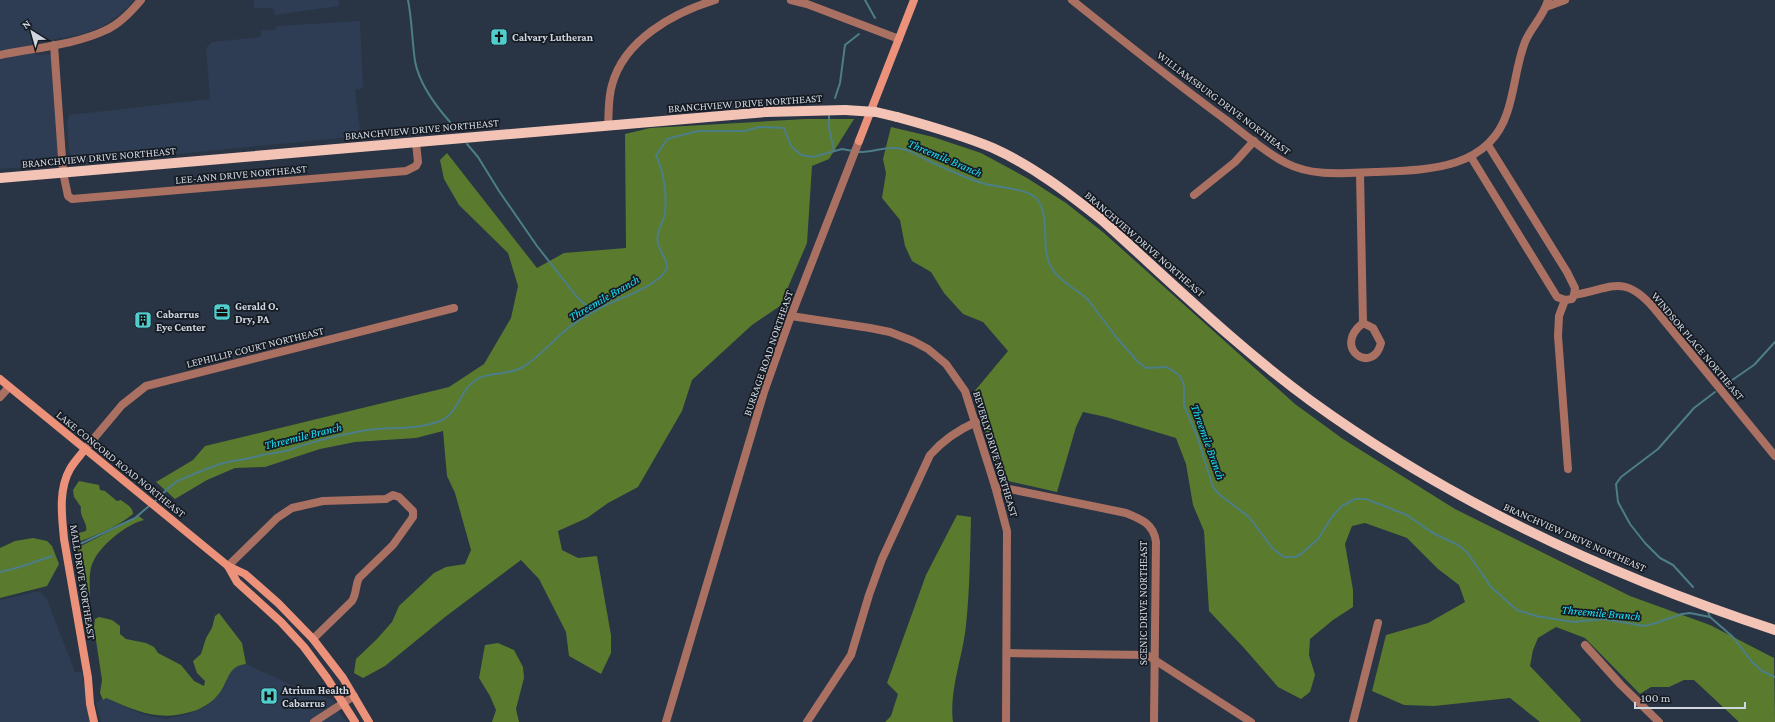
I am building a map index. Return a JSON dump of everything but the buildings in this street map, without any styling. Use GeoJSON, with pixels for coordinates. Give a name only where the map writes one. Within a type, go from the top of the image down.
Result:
{"type":"FeatureCollection","features":[{"type":"Feature","properties":{"kind":"main road","name":"BURRAGE ROAD NORTHEAST"},"geometry":{"type":"LineString","coordinates":[[859,141],[914,0]]}},
{"type":"Feature","properties":{"kind":"main road","name":"BRANCHVIEW DRIVE NORTHEAST"},"geometry":{"type":"LineString","coordinates":[[0,178],[766,112],[845,110],[876,112],[897,117],[949,132],[993,148],[1036,172],[1074,198],[1102,220],[1267,367],[1384,452],[1415,471],[1468,501],[1536,536],[1682,596],[1775,630]]}},
{"type":"Feature","properties":{"kind":"main road","name":"LAKE CONCORD ROAD NORTHEAST"},"geometry":{"type":"LineString","coordinates":[[0,379],[228,566],[245,574],[278,603],[313,639],[334,665],[369,722]]}},
{"type":"Feature","properties":{"kind":"main road","name":"MALL DRIVE NORTHEAST"},"geometry":{"type":"LineString","coordinates":[[85,449],[70,469],[64,481],[62,518],[64,539],[88,678],[89,700],[94,722]]}},
{"type":"Feature","properties":{"kind":"main road","name":"LAKE CONCORD ROAD NORTHEAST"},"geometry":{"type":"LineString","coordinates":[[228,566],[236,582],[281,622],[304,647],[344,703],[355,722]]}},
{"type":"Feature","properties":{"kind":"street"},"geometry":{"type":"LineString","coordinates":[[0,54],[90,37],[107,30],[133,10],[141,0]]}},
{"type":"Feature","properties":{"kind":"street"},"geometry":{"type":"LineString","coordinates":[[608,125],[611,88],[615,76],[636,45],[660,25],[682,12],[702,2],[715,0]]}},
{"type":"Feature","properties":{"kind":"street","name":"WILLIAMSBURG DRIVE NORTHEAST"},"geometry":{"type":"LineString","coordinates":[[1072,0],[1182,88],[1285,163],[1303,170],[1319,173],[1410,171],[1439,167],[1452,164],[1471,156],[1488,145],[1498,133],[1507,112],[1525,42],[1547,4],[1565,0]]}},
{"type":"Feature","properties":{"kind":"street"},"geometry":{"type":"LineString","coordinates":[[796,1],[899,39]]}},
{"type":"Feature","properties":{"kind":"street"},"geometry":{"type":"LineString","coordinates":[[54,45],[63,172]]}},
{"type":"Feature","properties":{"kind":"street","name":"BURRAGE ROAD NORTHEAST"},"geometry":{"type":"LineString","coordinates":[[666,722],[764,392],[791,316],[859,141]]}},
{"type":"Feature","properties":{"kind":"street"},"geometry":{"type":"LineString","coordinates":[[1194,195],[1235,162],[1254,141]]}},
{"type":"Feature","properties":{"kind":"street","name":"LEE-ANN DRIVE NORTHEAST"},"geometry":{"type":"LineString","coordinates":[[63,172],[68,196],[72,199],[84,199],[406,171],[416,166],[418,162],[416,143]]}},
{"type":"Feature","properties":{"kind":"street"},"geometry":{"type":"LineString","coordinates":[[1488,145],[1566,272],[1575,288],[1574,295]]}},
{"type":"Feature","properties":{"kind":"street"},"geometry":{"type":"LineString","coordinates":[[1471,156],[1557,297],[1564,300],[1559,316],[1558,336],[1568,469]]}},
{"type":"Feature","properties":{"kind":"street"},"geometry":{"type":"LineString","coordinates":[[1360,172],[1363,323]]}},
{"type":"Feature","properties":{"kind":"street","name":"WINDSOR PLACE NORTHEAST"},"geometry":{"type":"LineString","coordinates":[[1564,300],[1572,299],[1574,295],[1616,285],[1625,286],[1641,295],[1653,307],[1775,456]]}},
{"type":"Feature","properties":{"kind":"street","name":"LEPHILLIP COURT NORTHEAST"},"geometry":{"type":"LineString","coordinates":[[85,449],[122,405],[140,389],[146,386],[454,308]]}},
{"type":"Feature","properties":{"kind":"street","name":"BEVERLY DRIVE NORTHEAST"},"geometry":{"type":"LineString","coordinates":[[791,316],[890,332],[914,341],[928,349],[946,364],[965,391],[996,486],[1007,531],[1006,722]]}},
{"type":"Feature","properties":{"kind":"street"},"geometry":{"type":"LineString","coordinates":[[1363,323],[1374,328],[1381,343],[1379,351],[1371,358],[1357,356],[1352,351],[1350,341],[1356,328],[1363,323]]}},
{"type":"Feature","properties":{"kind":"street"},"geometry":{"type":"LineString","coordinates":[[0,397],[10,387]]}},
{"type":"Feature","properties":{"kind":"street"},"geometry":{"type":"LineString","coordinates":[[807,722],[851,655],[869,595],[882,559],[930,455],[941,443],[956,432],[976,422]]}},
{"type":"Feature","properties":{"kind":"street","name":"SCENIC DRIVE NORTHEAST"},"geometry":{"type":"LineString","coordinates":[[996,486],[1126,513],[1147,523],[1152,529],[1156,542],[1154,722]]}},
{"type":"Feature","properties":{"kind":"street"},"geometry":{"type":"LineString","coordinates":[[228,566],[277,518],[292,508],[323,500],[386,499],[393,496],[399,497],[413,511],[413,517],[392,545],[359,578],[356,584],[357,594],[352,601],[313,639]]}},
{"type":"Feature","properties":{"kind":"street"},"geometry":{"type":"LineString","coordinates":[[1353,722],[1378,623]]}},
{"type":"Feature","properties":{"kind":"street"},"geometry":{"type":"LineString","coordinates":[[1585,645],[1621,685],[1659,722]]}},
{"type":"Feature","properties":{"kind":"street"},"geometry":{"type":"LineString","coordinates":[[1007,653],[1147,655],[1154,658],[1162,666],[1251,722]]}},
{"type":"Feature","properties":{"kind":"street"},"geometry":{"type":"LineString","coordinates":[[314,722],[354,696]]}},
{"type":"Feature","properties":{"kind":"shaded area"},"geometry":{"type":"Polygon","coordinates":[[[0,0],[135,0],[118,16],[103,26],[84,34],[34,43],[36,55],[51,54],[59,153],[54,161],[44,166],[0,169],[0,0]]]}},
{"type":"Feature","properties":{"kind":"shaded area"},"geometry":{"type":"Polygon","coordinates":[[[254,0],[339,0],[339,6],[275,15],[273,8],[254,8],[254,0]]]}},
{"type":"Feature","properties":{"kind":"shaded area"},"geometry":{"type":"Polygon","coordinates":[[[360,21],[363,88],[355,90],[361,136],[106,161],[75,162],[69,152],[67,123],[69,115],[210,99],[206,48],[212,42],[261,37],[261,30],[275,30],[276,26],[360,21]]]}},
{"type":"Feature","properties":{"kind":"shaded area"},"geometry":{"type":"Polygon","coordinates":[[[40,592],[46,597],[75,672],[82,672],[92,722],[0,722],[0,600],[40,592]]]}},
{"type":"Feature","properties":{"kind":"shaded area","name":"Atrium Health Cabarrus"},"geometry":{"type":"Polygon","coordinates":[[[246,664],[292,685],[333,700],[342,717],[348,722],[101,722],[96,702],[106,698],[142,714],[165,719],[188,714],[206,706],[220,693],[231,671],[237,665],[246,664]]]}},
{"type":"Feature","properties":{"kind":"green space"},"geometry":{"type":"Polygon","coordinates":[[[805,119],[854,119],[829,159],[812,166],[807,243],[780,306],[752,325],[692,380],[682,411],[638,487],[608,503],[587,518],[558,531],[562,550],[578,558],[597,556],[611,635],[611,653],[601,674],[569,656],[566,632],[539,579],[521,560],[445,617],[385,666],[363,678],[354,673],[356,659],[392,622],[399,606],[434,573],[446,567],[465,564],[471,550],[455,493],[447,476],[443,431],[416,438],[355,442],[320,449],[265,467],[235,468],[207,480],[175,499],[156,482],[193,460],[205,446],[449,387],[484,364],[511,318],[518,286],[508,253],[459,205],[444,179],[440,160],[447,153],[537,268],[564,253],[626,248],[625,134],[650,128],[805,119]]]}},
{"type":"Feature","properties":{"kind":"green space"},"geometry":{"type":"Polygon","coordinates":[[[891,127],[933,137],[981,153],[1027,178],[1066,203],[1104,233],[1295,404],[1343,439],[1455,509],[1630,596],[1710,625],[1774,658],[1775,722],[1739,722],[1694,680],[1684,680],[1669,687],[1651,687],[1640,694],[1585,638],[1556,627],[1538,638],[1533,650],[1530,666],[1581,720],[1580,722],[1540,722],[1510,698],[1434,706],[1404,705],[1372,691],[1386,635],[1428,623],[1465,602],[1459,585],[1438,569],[1407,538],[1365,523],[1352,526],[1345,544],[1353,590],[1353,607],[1333,620],[1310,639],[1309,655],[1315,675],[1310,692],[1301,699],[1278,687],[1209,611],[1204,531],[1193,505],[1186,464],[1176,438],[1106,417],[1083,412],[1076,427],[1057,492],[999,479],[973,393],[1008,351],[983,322],[963,314],[944,293],[931,272],[912,261],[905,246],[900,220],[882,198],[886,173],[883,159],[891,127]]]}},
{"type":"Feature","properties":{"kind":"green space"},"geometry":{"type":"Polygon","coordinates":[[[79,481],[99,485],[100,490],[105,491],[117,501],[121,500],[129,506],[132,509],[133,514],[112,528],[73,544],[72,536],[86,531],[86,525],[81,514],[81,507],[74,497],[73,490],[79,481]]]}},
{"type":"Feature","properties":{"kind":"green space"},"geometry":{"type":"Polygon","coordinates":[[[957,515],[971,517],[970,571],[964,637],[953,697],[953,722],[885,722],[891,716],[898,694],[887,683],[926,575],[957,515]]]}},
{"type":"Feature","properties":{"kind":"green space"},"geometry":{"type":"Polygon","coordinates":[[[139,516],[144,520],[137,522],[123,530],[109,541],[94,560],[90,573],[90,597],[78,550],[79,547],[139,516]]]}},
{"type":"Feature","properties":{"kind":"green space"},"geometry":{"type":"Polygon","coordinates":[[[33,538],[47,541],[52,546],[59,564],[47,586],[0,598],[0,548],[15,541],[33,538]]]}},
{"type":"Feature","properties":{"kind":"green space"},"geometry":{"type":"Polygon","coordinates":[[[219,613],[242,643],[246,664],[236,667],[230,673],[221,691],[206,706],[194,711],[170,716],[149,714],[106,698],[103,700],[100,693],[102,680],[94,627],[95,619],[99,617],[112,620],[120,626],[120,634],[126,639],[146,643],[154,647],[158,653],[181,665],[194,681],[204,686],[205,681],[197,673],[193,661],[201,654],[206,638],[212,628],[215,616],[219,613]]]}},
{"type":"Feature","properties":{"kind":"green space"},"geometry":{"type":"Polygon","coordinates":[[[498,643],[514,650],[523,667],[524,678],[516,709],[519,722],[492,722],[496,710],[490,696],[479,678],[485,645],[498,643]]]}},
{"type":"Feature","properties":{"kind":"waterway"},"geometry":{"type":"LineString","coordinates":[[408,0],[417,70],[428,94],[450,122]]}},
{"type":"Feature","properties":{"kind":"waterway"},"geometry":{"type":"LineString","coordinates":[[865,0],[875,18]]}},
{"type":"Feature","properties":{"kind":"waterway"},"geometry":{"type":"LineString","coordinates":[[835,98],[840,83],[845,45],[859,34]]}},
{"type":"Feature","properties":{"kind":"waterway"},"geometry":{"type":"LineString","coordinates":[[829,116],[829,128],[834,151]]}},
{"type":"Feature","properties":{"kind":"waterway","name":"Threemile Branch"},"geometry":{"type":"LineString","coordinates":[[154,502],[171,485],[220,464],[285,451],[308,443],[367,430],[422,426],[440,421],[456,407],[471,383],[477,379],[487,375],[510,372],[521,368],[532,361],[566,330],[582,318],[655,282],[666,270],[667,266],[657,239],[664,217],[666,203],[663,177],[656,156],[667,139],[698,131],[745,131],[759,127],[784,128],[791,146],[801,155],[813,157],[842,149],[853,151]]}},
{"type":"Feature","properties":{"kind":"waterway"},"geometry":{"type":"LineString","coordinates":[[467,144],[478,157],[499,191],[537,246],[577,297],[593,312]]}},
{"type":"Feature","properties":{"kind":"waterway","name":"Threemile Branch"},"geometry":{"type":"LineString","coordinates":[[857,152],[885,148],[905,150],[970,179],[985,184],[1027,193],[1037,199],[1044,215],[1048,259],[1055,273],[1089,301],[1116,337],[1138,362],[1146,368],[1167,367],[1179,375],[1183,382],[1184,405],[1197,436],[1213,487],[1220,495],[1249,517],[1273,549],[1284,557],[1295,557],[1301,554],[1319,538],[1331,518],[1342,506],[1355,499],[1366,499],[1407,515],[1431,532],[1458,545],[1467,552],[1491,587],[1517,610],[1536,616],[1573,622],[1604,619],[1644,626],[1682,614],[1690,613],[1710,617],[1733,637],[1752,662],[1762,671],[1775,677]]}},
{"type":"Feature","properties":{"kind":"waterway"},"geometry":{"type":"LineString","coordinates":[[1725,385],[1754,365],[1775,342]]}},
{"type":"Feature","properties":{"kind":"waterway"},"geometry":{"type":"LineString","coordinates":[[1693,587],[1673,565],[1660,558],[1645,543],[1630,524],[1618,502],[1616,484],[1621,477],[1658,449],[1694,408],[1715,392]]}},
{"type":"Feature","properties":{"kind":"waterway","name":"Threemile Branch"},"geometry":{"type":"LineString","coordinates":[[80,544],[135,518],[149,506]]}},
{"type":"Feature","properties":{"kind":"waterway","name":"Threemile Branch"},"geometry":{"type":"LineString","coordinates":[[0,572],[52,556]]}},
{"type":"Feature","properties":{"kind":"waterway","name":"Threemile Branch"},"geometry":{"type":"LineString","coordinates":[[1708,612],[1710,617]]}},
{"type":"Feature","properties":{"kind":"place","name":"Calvary Lutheran"},"geometry":{"type":"Point","coordinates":[499,37]}},
{"type":"Feature","properties":{"kind":"place","name":"Gerald O. Dry, PA"},"geometry":{"type":"Point","coordinates":[222,312]}},
{"type":"Feature","properties":{"kind":"place","name":"Cabarrus Eye Center"},"geometry":{"type":"Point","coordinates":[143,320]}},
{"type":"Feature","properties":{"kind":"place","name":"Atrium Health Cabarrus"},"geometry":{"type":"Point","coordinates":[269,696]}}]}
